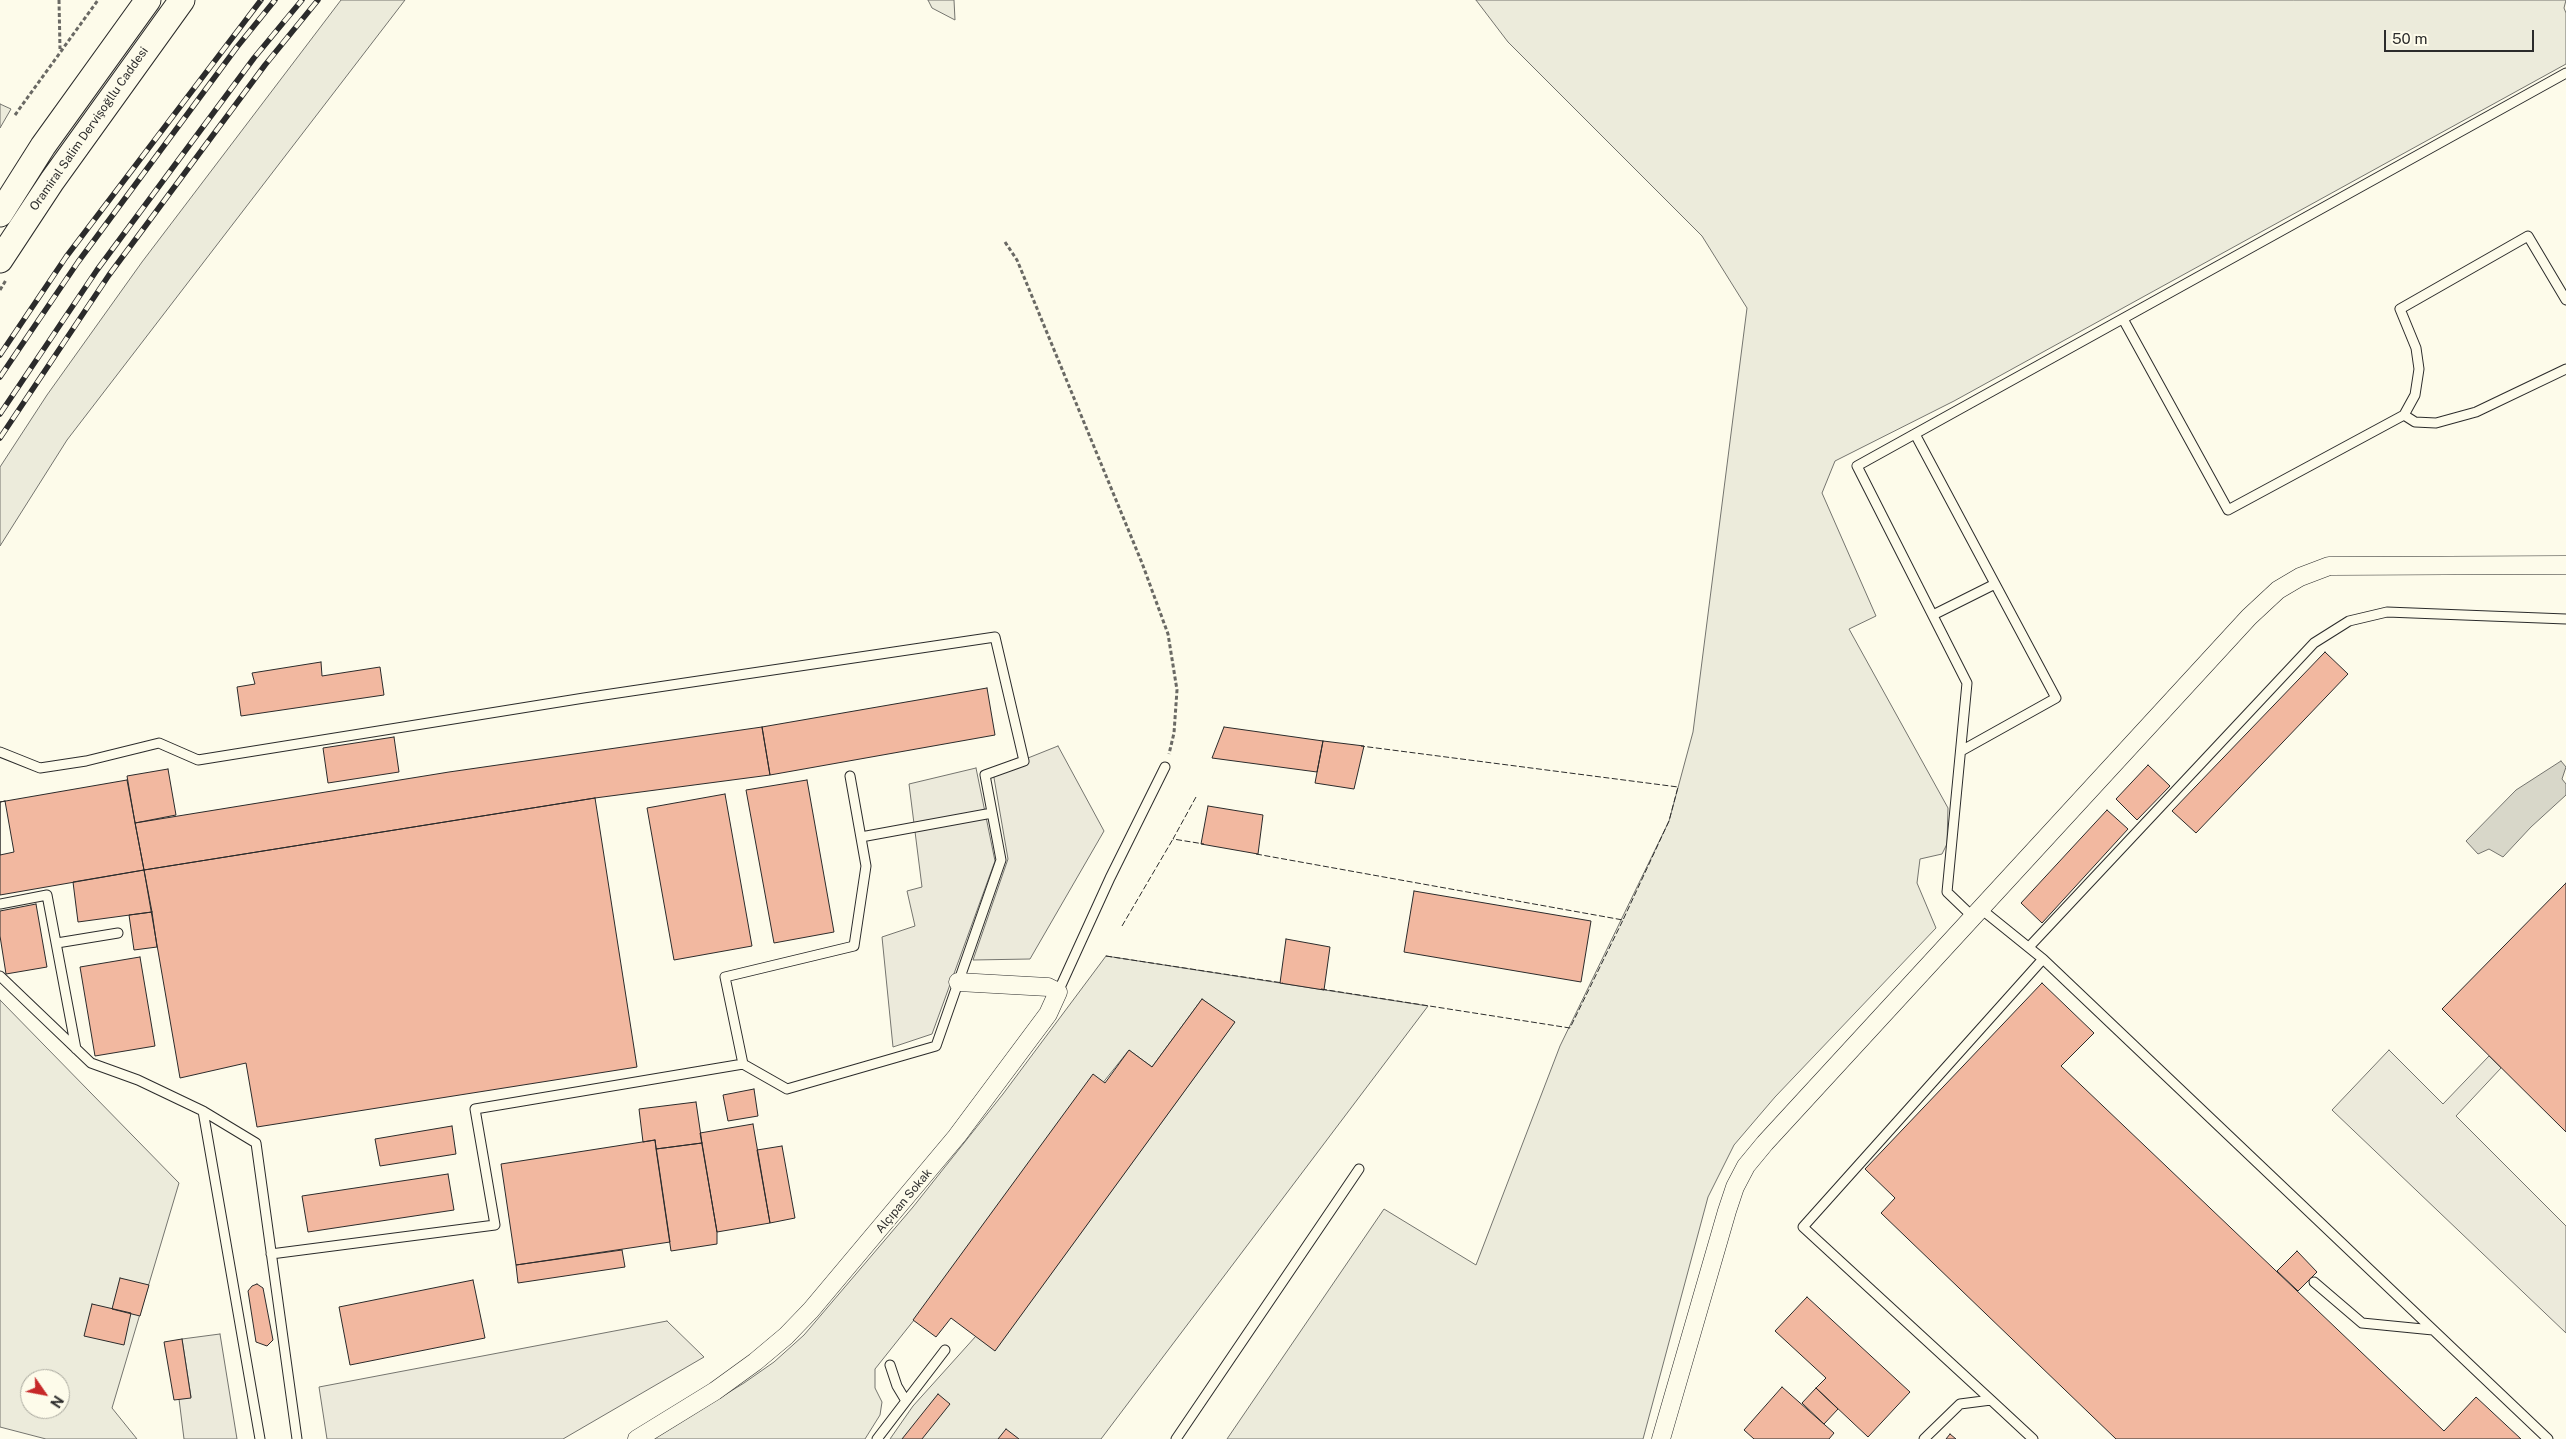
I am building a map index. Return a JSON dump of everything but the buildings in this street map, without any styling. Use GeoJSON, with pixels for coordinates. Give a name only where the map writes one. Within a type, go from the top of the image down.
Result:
{"type":"FeatureCollection","features":[{"type":"Feature","properties":{"kind":"main road","name":"Oramiral Salim Dervişoğllu Caddesi"},"geometry":{"type":"LineString","coordinates":[[0,214],[43,146],[148,0]]}},
{"type":"Feature","properties":{"kind":"main road","name":"Oramiral Salim Dervişoğllu Caddesi"},"geometry":{"type":"LineString","coordinates":[[0,260],[52,181],[182,0]]}},
{"type":"Feature","properties":{"kind":"street"},"geometry":{"type":"LineString","coordinates":[[1661,1439],[1727,1211],[1735,1187],[1746,1166],[1772,1135],[2249,617],[2278,590],[2300,577],[2328,566],[2566,565]]}},
{"type":"Feature","properties":{"kind":"street"},"geometry":{"type":"LineString","coordinates":[[958,982],[1048,987],[1058,992]]}},
{"type":"Feature","properties":{"kind":"street","name":"Alçıpan Sokak"},"geometry":{"type":"LineString","coordinates":[[636,1439],[716,1391],[755,1362],[805,1316],[956,1136],[1048,1014],[1058,992]]}},
{"type":"Feature","properties":{"kind":"lane"},"geometry":{"type":"LineString","coordinates":[[2548,1439],[2136,1050],[2043,959],[2029,947],[1947,892],[1968,683],[1856,466],[2566,73]]}},
{"type":"Feature","properties":{"kind":"lane"},"geometry":{"type":"LineString","coordinates":[[2123,319],[2228,510],[2404,415],[2415,395],[2419,369],[2416,348],[2400,309],[2528,236],[2566,300]]}},
{"type":"Feature","properties":{"kind":"lane"},"geometry":{"type":"LineString","coordinates":[[2404,415],[2416,422],[2436,424],[2476,412],[2566,369]]}},
{"type":"Feature","properties":{"kind":"lane"},"geometry":{"type":"LineString","coordinates":[[1915,434],[2056,698],[1961,751]]}},
{"type":"Feature","properties":{"kind":"lane"},"geometry":{"type":"LineString","coordinates":[[1933,615],[1995,584]]}},
{"type":"Feature","properties":{"kind":"lane"},"geometry":{"type":"LineString","coordinates":[[2029,947],[2314,642],[2349,621],[2387,612],[2566,619]]}},
{"type":"Feature","properties":{"kind":"lane"},"geometry":{"type":"LineString","coordinates":[[0,752],[40,768],[86,761],[159,743],[198,760],[584,698],[995,637],[1024,761],[985,775],[1001,860],[936,1046],[787,1089],[743,1064],[475,1109],[495,1225],[271,1254]]}},
{"type":"Feature","properties":{"kind":"lane"},"geometry":{"type":"LineString","coordinates":[[1058,992],[1110,878],[1166,767]]}},
{"type":"Feature","properties":{"kind":"lane"},"geometry":{"type":"LineString","coordinates":[[743,1064],[725,977],[854,946],[866,866],[850,776]]}},
{"type":"Feature","properties":{"kind":"lane"},"geometry":{"type":"LineString","coordinates":[[861,837],[992,813]]}},
{"type":"Feature","properties":{"kind":"lane"},"geometry":{"type":"LineString","coordinates":[[0,904],[48,895],[76,1049]]}},
{"type":"Feature","properties":{"kind":"lane"},"geometry":{"type":"LineString","coordinates":[[56,943],[118,933]]}},
{"type":"Feature","properties":{"kind":"lane"},"geometry":{"type":"LineString","coordinates":[[2033,1439],[1803,1226],[2043,959]]}},
{"type":"Feature","properties":{"kind":"lane"},"geometry":{"type":"LineString","coordinates":[[0,976],[91,1063],[138,1080],[203,1111],[256,1143],[297,1439]]}},
{"type":"Feature","properties":{"kind":"lane"},"geometry":{"type":"LineString","coordinates":[[203,1111],[260,1439]]}},
{"type":"Feature","properties":{"kind":"lane"},"geometry":{"type":"LineString","coordinates":[[1176,1439],[1359,1169]]}},
{"type":"Feature","properties":{"kind":"lane"},"geometry":{"type":"LineString","coordinates":[[2314,1282],[2362,1323],[2433,1330]]}},
{"type":"Feature","properties":{"kind":"lane"},"geometry":{"type":"LineString","coordinates":[[877,1439],[945,1350]]}},
{"type":"Feature","properties":{"kind":"lane"},"geometry":{"type":"LineString","coordinates":[[890,1365],[897,1386],[906,1401]]}},
{"type":"Feature","properties":{"kind":"lane"},"geometry":{"type":"LineString","coordinates":[[1924,1439],[1960,1404],[1991,1400]]}},
{"type":"Feature","properties":{"kind":"path"},"geometry":{"type":"LineString","coordinates":[[59,0],[60,50]]}},
{"type":"Feature","properties":{"kind":"path"},"geometry":{"type":"LineString","coordinates":[[15,114],[98,0]]}},
{"type":"Feature","properties":{"kind":"path"},"geometry":{"type":"LineString","coordinates":[[1005,242],[1017,260],[1142,563],[1168,634],[1177,690],[1174,733],[1166,767]]}},
{"type":"Feature","properties":{"kind":"shaded area"},"geometry":{"type":"Polygon","coordinates":[[[341,0],[405,0],[67,440],[0,546],[0,467],[47,395],[142,262],[341,0]]]}},
{"type":"Feature","properties":{"kind":"shaded area"},"geometry":{"type":"Polygon","coordinates":[[[928,0],[954,0],[955,20],[932,8],[928,0]]]}},
{"type":"Feature","properties":{"kind":"shaded area"},"geometry":{"type":"Polygon","coordinates":[[[1476,0],[2566,0],[2564,8],[2566,13],[2566,64],[1954,401],[1835,461],[1822,493],[1876,616],[1849,629],[1948,808],[1947,844],[1942,854],[1920,859],[1917,883],[1936,928],[1775,1097],[1734,1145],[1708,1197],[1643,1439],[1227,1439],[1384,1209],[1476,1265],[1560,1046],[1669,821],[1693,732],[1747,308],[1702,236],[1508,42],[1476,0]]]}},
{"type":"Feature","properties":{"kind":"shaded area"},"geometry":{"type":"Polygon","coordinates":[[[0,104],[11,109],[0,128],[0,104]]]}},
{"type":"Feature","properties":{"kind":"shaded area"},"geometry":{"type":"Polygon","coordinates":[[[1058,746],[1104,831],[1030,959],[973,960],[1008,859],[993,772],[1058,746]]]}},
{"type":"Feature","properties":{"kind":"shaded area"},"geometry":{"type":"Polygon","coordinates":[[[2561,761],[2566,767],[2562,779],[2566,784],[2566,795],[2531,827],[2503,857],[2489,849],[2478,854],[2466,841],[2516,790],[2561,761]]]}},
{"type":"Feature","properties":{"kind":"shaded area"},"geometry":{"type":"Polygon","coordinates":[[[976,768],[995,861],[932,1034],[893,1047],[882,937],[915,926],[907,891],[922,887],[909,784],[976,768]]]}},
{"type":"Feature","properties":{"kind":"shaded area"},"geometry":{"type":"Polygon","coordinates":[[[1106,956],[1428,1006],[1101,1439],[890,1439],[913,1406],[976,1336],[995,1350],[1234,1023],[1202,999],[1152,1067],[1129,1050],[875,1369],[875,1388],[882,1402],[880,1415],[865,1439],[653,1439],[744,1383],[774,1362],[804,1335],[913,1207],[1003,1094],[1106,956]]]}},
{"type":"Feature","properties":{"kind":"shaded area"},"geometry":{"type":"Polygon","coordinates":[[[0,1000],[179,1183],[112,1408],[137,1439],[46,1439],[0,1427],[0,1000]]]}},
{"type":"Feature","properties":{"kind":"shaded area"},"geometry":{"type":"Polygon","coordinates":[[[2389,1050],[2443,1104],[2489,1056],[2501,1068],[2456,1116],[2566,1226],[2566,1333],[2332,1110],[2389,1050]]]}},
{"type":"Feature","properties":{"kind":"shaded area"},"geometry":{"type":"Polygon","coordinates":[[[667,1321],[704,1357],[563,1439],[327,1439],[319,1387],[667,1321]]]}},
{"type":"Feature","properties":{"kind":"shaded area"},"geometry":{"type":"Polygon","coordinates":[[[220,1334],[237,1439],[184,1439],[179,1399],[191,1397],[182,1339],[220,1334]]]}},
{"type":"Feature","properties":{"kind":"railway"},"geometry":{"type":"LineString","coordinates":[[0,355],[66,257],[261,0]]}},
{"type":"Feature","properties":{"kind":"railway"},"geometry":{"type":"LineString","coordinates":[[0,377],[78,262],[237,47],[275,0]]}},
{"type":"Feature","properties":{"kind":"railway"},"geometry":{"type":"LineString","coordinates":[[0,414],[97,270],[254,58],[302,0]]}},
{"type":"Feature","properties":{"kind":"railway"},"geometry":{"type":"LineString","coordinates":[[0,438],[109,275],[265,65],[318,0]]}},
{"type":"Feature","properties":{"kind":"fence"},"geometry":{"type":"LineString","coordinates":[[1256,854],[1623,920],[1669,821],[1678,787],[1361,746]]}},
{"type":"Feature","properties":{"kind":"fence"},"geometry":{"type":"LineString","coordinates":[[1196,797],[1173,839],[1204,844]]}},
{"type":"Feature","properties":{"kind":"fence"},"geometry":{"type":"LineString","coordinates":[[1122,926],[1173,839]]}},
{"type":"Feature","properties":{"kind":"fence"},"geometry":{"type":"LineString","coordinates":[[1321,989],[1570,1028],[1623,920]]}},
{"type":"Feature","properties":{"kind":"fence"},"geometry":{"type":"LineString","coordinates":[[1106,956],[1283,983]]}}]}
